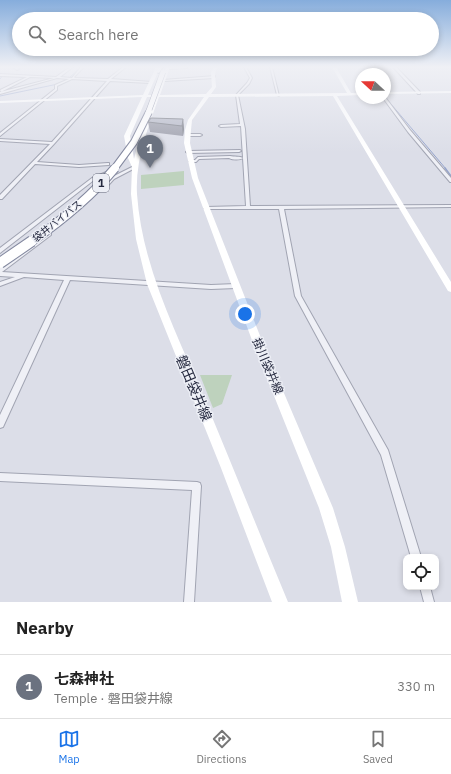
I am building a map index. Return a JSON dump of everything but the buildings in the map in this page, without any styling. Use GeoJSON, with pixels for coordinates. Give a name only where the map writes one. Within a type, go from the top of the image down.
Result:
{"type":"FeatureCollection","features":[{"type":"Feature","properties":{"kind":"highway","name":"袋井バイパス"},"geometry":{"type":"LineString","coordinates":[[0,258],[50,222],[82,194],[110,166],[132,136],[151,95]]}},
{"type":"Feature","properties":{"kind":"highway","name":"袋井バイパス"},"geometry":{"type":"LineString","coordinates":[[0,263],[55,224],[88,196],[116,167],[135,142],[154,95]]}},
{"type":"Feature","properties":{"kind":"main road"},"geometry":{"type":"LineString","coordinates":[[0,102],[145,96],[234,95]]}},
{"type":"Feature","properties":{"kind":"main road"},"geometry":{"type":"LineString","coordinates":[[335,95],[451,289]]}},
{"type":"Feature","properties":{"kind":"main road","name":"磐田袋井線"},"geometry":{"type":"LineString","coordinates":[[135,167],[127,136],[145,96]]}},
{"type":"Feature","properties":{"kind":"main road","name":"磐田袋井線"},"geometry":{"type":"LineString","coordinates":[[158,96],[143,135],[135,167],[134,194],[140,239],[151,284],[227,468],[280,602]]}},
{"type":"Feature","properties":{"kind":"main road","name":"掛川袋井線"},"geometry":{"type":"LineString","coordinates":[[206,96],[200,102],[190,120],[188,135],[189,157],[195,178],[236,286],[326,508],[338,547],[350,602]]}},
{"type":"Feature","properties":{"kind":"street"},"geometry":{"type":"LineString","coordinates":[[0,135],[48,95]]}},
{"type":"Feature","properties":{"kind":"street"},"geometry":{"type":"LineString","coordinates":[[0,198],[96,95]]}},
{"type":"Feature","properties":{"kind":"street"},"geometry":{"type":"LineString","coordinates":[[237,95],[242,125],[248,207]]}},
{"type":"Feature","properties":{"kind":"street"},"geometry":{"type":"LineString","coordinates":[[389,104],[451,181]]}},
{"type":"Feature","properties":{"kind":"street"},"geometry":{"type":"LineString","coordinates":[[221,126],[242,125]]}},
{"type":"Feature","properties":{"kind":"street"},"geometry":{"type":"LineString","coordinates":[[188,135],[200,135]]}},
{"type":"Feature","properties":{"kind":"street"},"geometry":{"type":"LineString","coordinates":[[0,140],[53,143]]}},
{"type":"Feature","properties":{"kind":"street"},"geometry":{"type":"LineString","coordinates":[[189,157],[239,151]]}},
{"type":"Feature","properties":{"kind":"street"},"geometry":{"type":"LineString","coordinates":[[189,157],[196,161],[198,158],[241,158]]}},
{"type":"Feature","properties":{"kind":"street"},"geometry":{"type":"LineString","coordinates":[[0,251],[100,175],[108,164],[79,166],[33,163]]}},
{"type":"Feature","properties":{"kind":"street"},"geometry":{"type":"LineString","coordinates":[[100,175],[135,167]]}},
{"type":"Feature","properties":{"kind":"street"},"geometry":{"type":"LineString","coordinates":[[0,272],[56,228],[113,178],[135,167]]}},
{"type":"Feature","properties":{"kind":"street"},"geometry":{"type":"LineString","coordinates":[[206,208],[451,206]]}},
{"type":"Feature","properties":{"kind":"street"},"geometry":{"type":"LineString","coordinates":[[281,207],[298,296],[385,453],[415,554]]}},
{"type":"Feature","properties":{"kind":"street"},"geometry":{"type":"LineString","coordinates":[[0,272],[26,276],[151,284],[211,287],[236,286]]}},
{"type":"Feature","properties":{"kind":"street"},"geometry":{"type":"LineString","coordinates":[[0,284],[26,276]]}},
{"type":"Feature","properties":{"kind":"street"},"geometry":{"type":"LineString","coordinates":[[0,424],[68,278]]}},
{"type":"Feature","properties":{"kind":"street"},"geometry":{"type":"LineString","coordinates":[[0,477],[197,486],[190,602]]}},
{"type":"Feature","properties":{"kind":"street"},"geometry":{"type":"LineString","coordinates":[[426,590],[429,602]]}},
{"type":"Feature","properties":{"kind":"green space"},"geometry":{"type":"Polygon","coordinates":[[[184,171],[184,185],[141,189],[141,175],[184,171]]]}},
{"type":"Feature","properties":{"kind":"green space"},"geometry":{"type":"Polygon","coordinates":[[[200,375],[232,375],[222,404],[213,408],[200,375]]]}},
{"type":"Feature","properties":{"kind":"waterway"},"geometry":{"type":"LineString","coordinates":[[0,96],[4,95]]}},
{"type":"Feature","properties":{"kind":"waterway"},"geometry":{"type":"LineString","coordinates":[[391,104],[446,169]]}},
{"type":"Feature","properties":{"kind":"waterway"},"geometry":{"type":"LineString","coordinates":[[445,168],[451,176]]}},
{"type":"Feature","properties":{"kind":"place","name":"七森神社"},"geometry":{"type":"Point","coordinates":[150,168]}}]}
